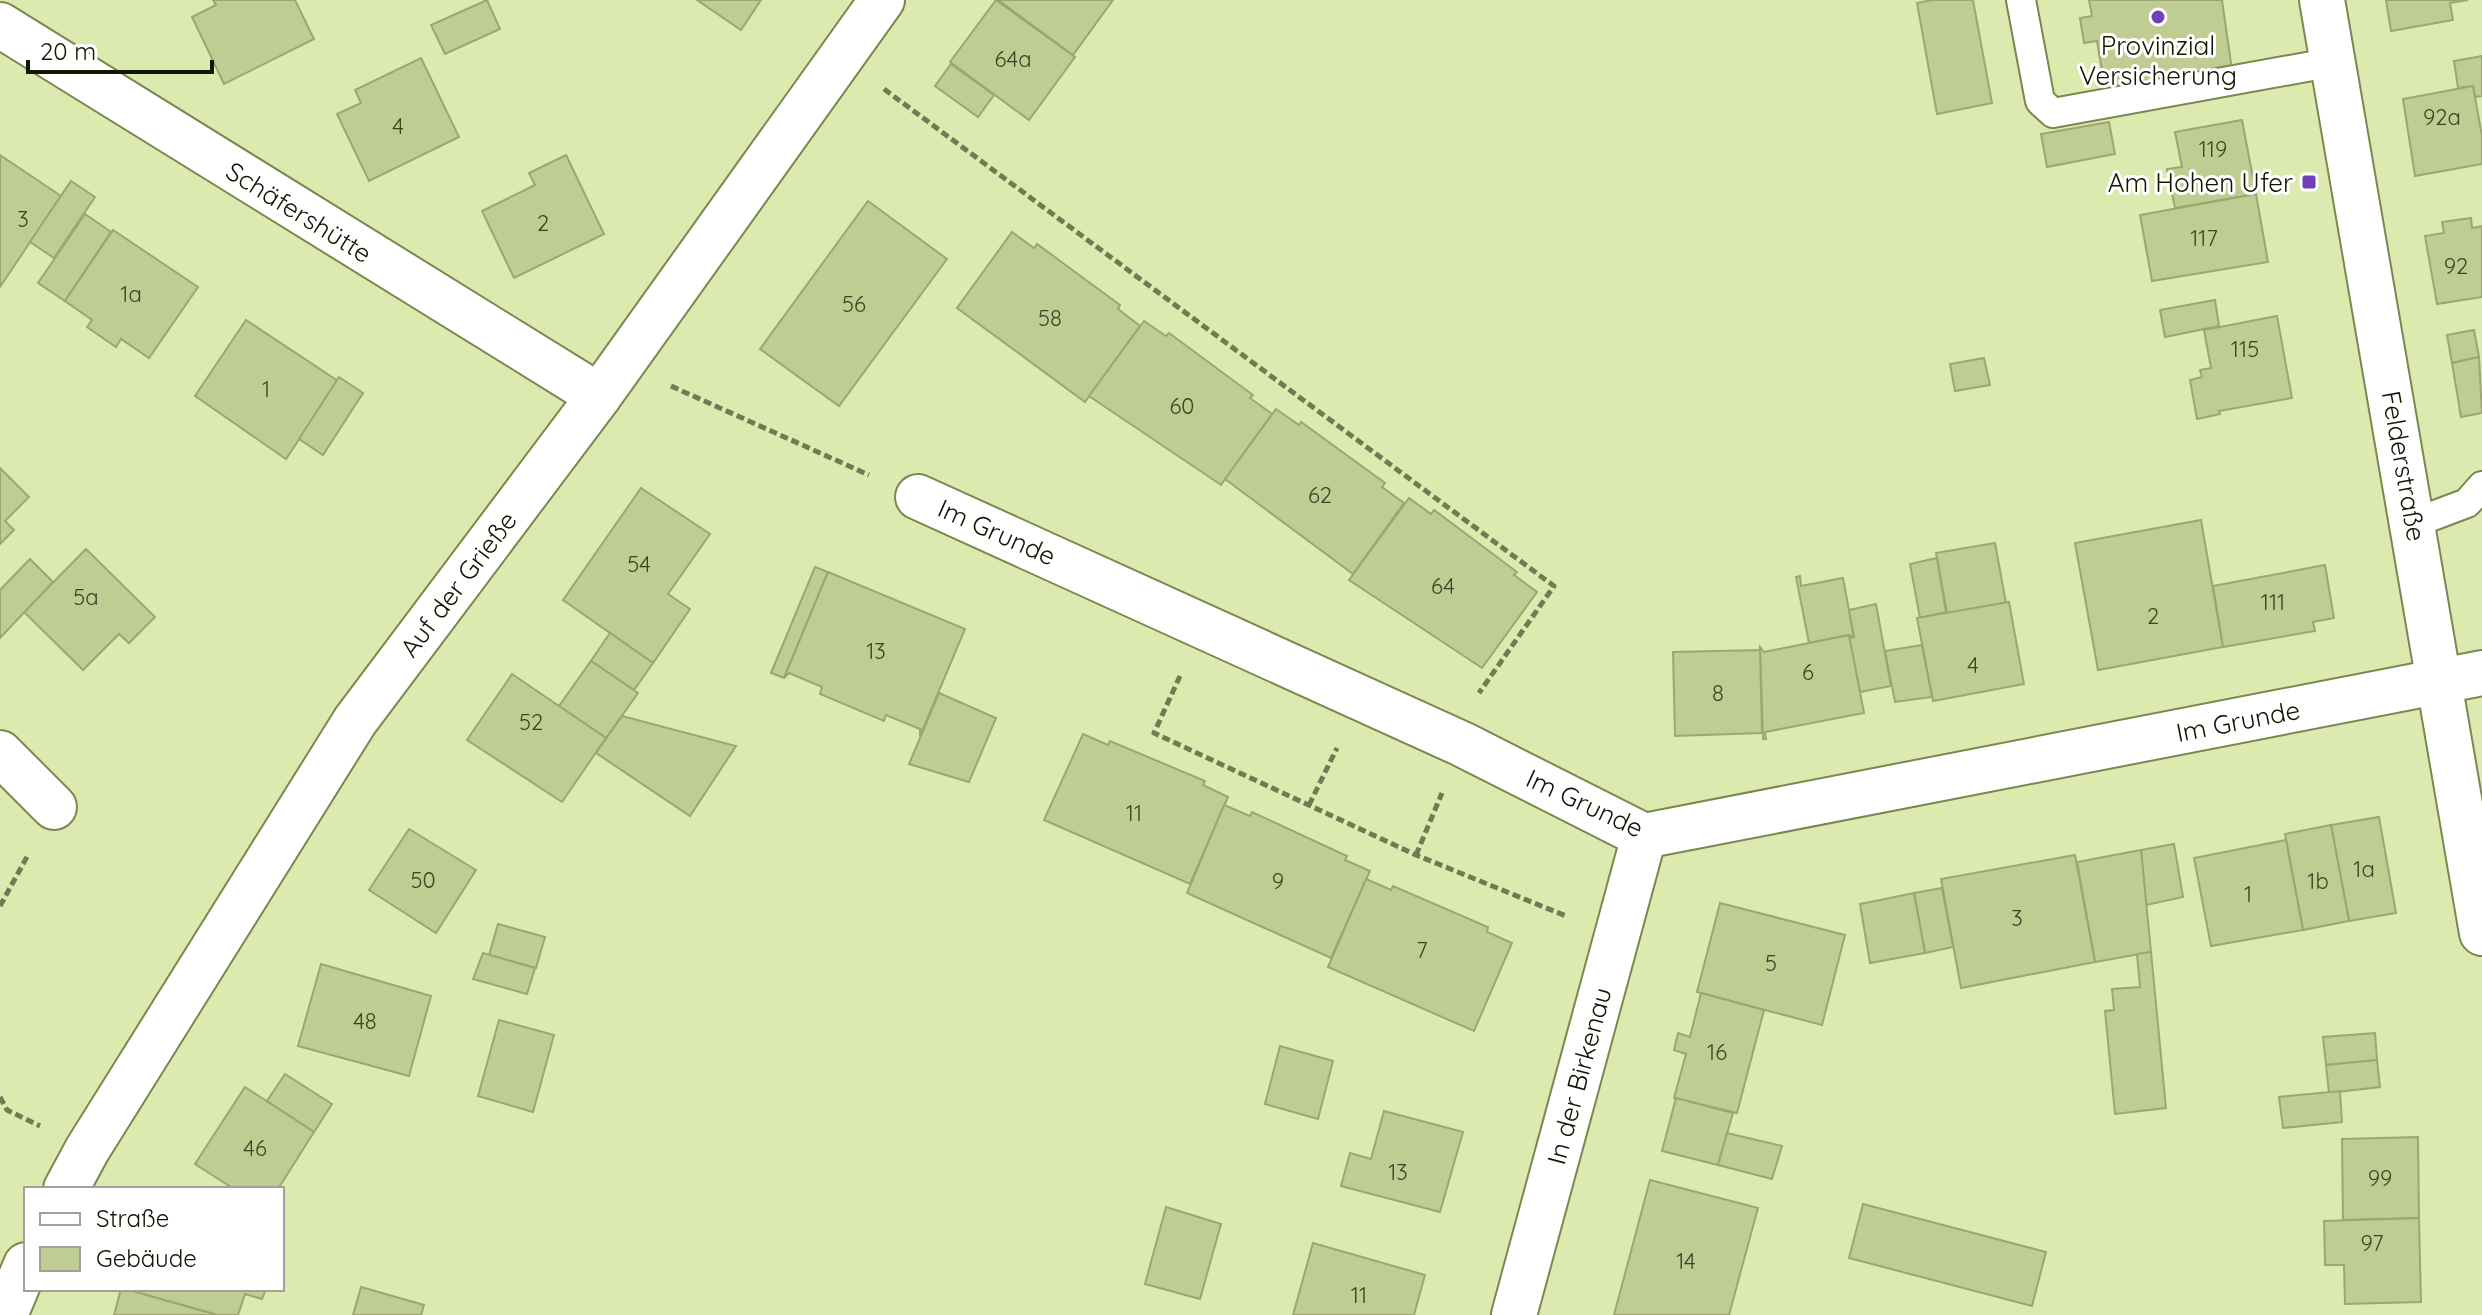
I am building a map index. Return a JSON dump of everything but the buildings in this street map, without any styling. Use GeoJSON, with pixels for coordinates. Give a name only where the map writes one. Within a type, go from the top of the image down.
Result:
{"type":"FeatureCollection","features":[{"type":"Feature","properties":{"kind":"street","name":"Auf der Grieße"},"geometry":{"type":"LineString","coordinates":[[67,1187],[87,1150],[355,721],[610,380],[882,0]]}},
{"type":"Feature","properties":{"kind":"street","name":"Felderstraße"},"geometry":{"type":"LineString","coordinates":[[2322,0],[2414,523],[2462,678],[2482,933]]}},
{"type":"Feature","properties":{"kind":"street","name":"Schäfershütte"},"geometry":{"type":"LineString","coordinates":[[0,25],[610,380]]}},
{"type":"Feature","properties":{"kind":"street","name":"Im Grunde"},"geometry":{"type":"LineString","coordinates":[[918,497],[1455,741],[1644,836],[2462,678]]}},
{"type":"Feature","properties":{"kind":"street"},"geometry":{"type":"LineString","coordinates":[[0,753],[54,807]]}},
{"type":"Feature","properties":{"kind":"street","name":"In der Birkenau"},"geometry":{"type":"LineString","coordinates":[[1514,1315],[1644,836]]}},
{"type":"Feature","properties":{"kind":"street"},"geometry":{"type":"LineString","coordinates":[[5,1315],[24,1270]]}},
{"type":"Feature","properties":{"kind":"lane"},"geometry":{"type":"LineString","coordinates":[[2021,0],[2040,101],[2053,113],[2334,62]]}},
{"type":"Feature","properties":{"kind":"lane"},"geometry":{"type":"LineString","coordinates":[[2414,523],[2467,503],[2482,486]]}},
{"type":"Feature","properties":{"kind":"path"},"geometry":{"type":"LineString","coordinates":[[841,57],[1554,586],[1455,741],[1416,855]]}},
{"type":"Feature","properties":{"kind":"path"},"geometry":{"type":"LineString","coordinates":[[610,380],[918,497]]}},
{"type":"Feature","properties":{"kind":"path"},"geometry":{"type":"LineString","coordinates":[[1201,627],[1154,733],[1416,855],[1617,938]]}},
{"type":"Feature","properties":{"kind":"path"},"geometry":{"type":"LineString","coordinates":[[1309,805],[1361,700]]}},
{"type":"Feature","properties":{"kind":"place","name":"Provinzial Versicherung"},"geometry":{"type":"Point","coordinates":[2158,17]}},
{"type":"Feature","properties":{"kind":"place","name":"Am Hohen Ufer"},"geometry":{"type":"Point","coordinates":[2309,182]}}]}
